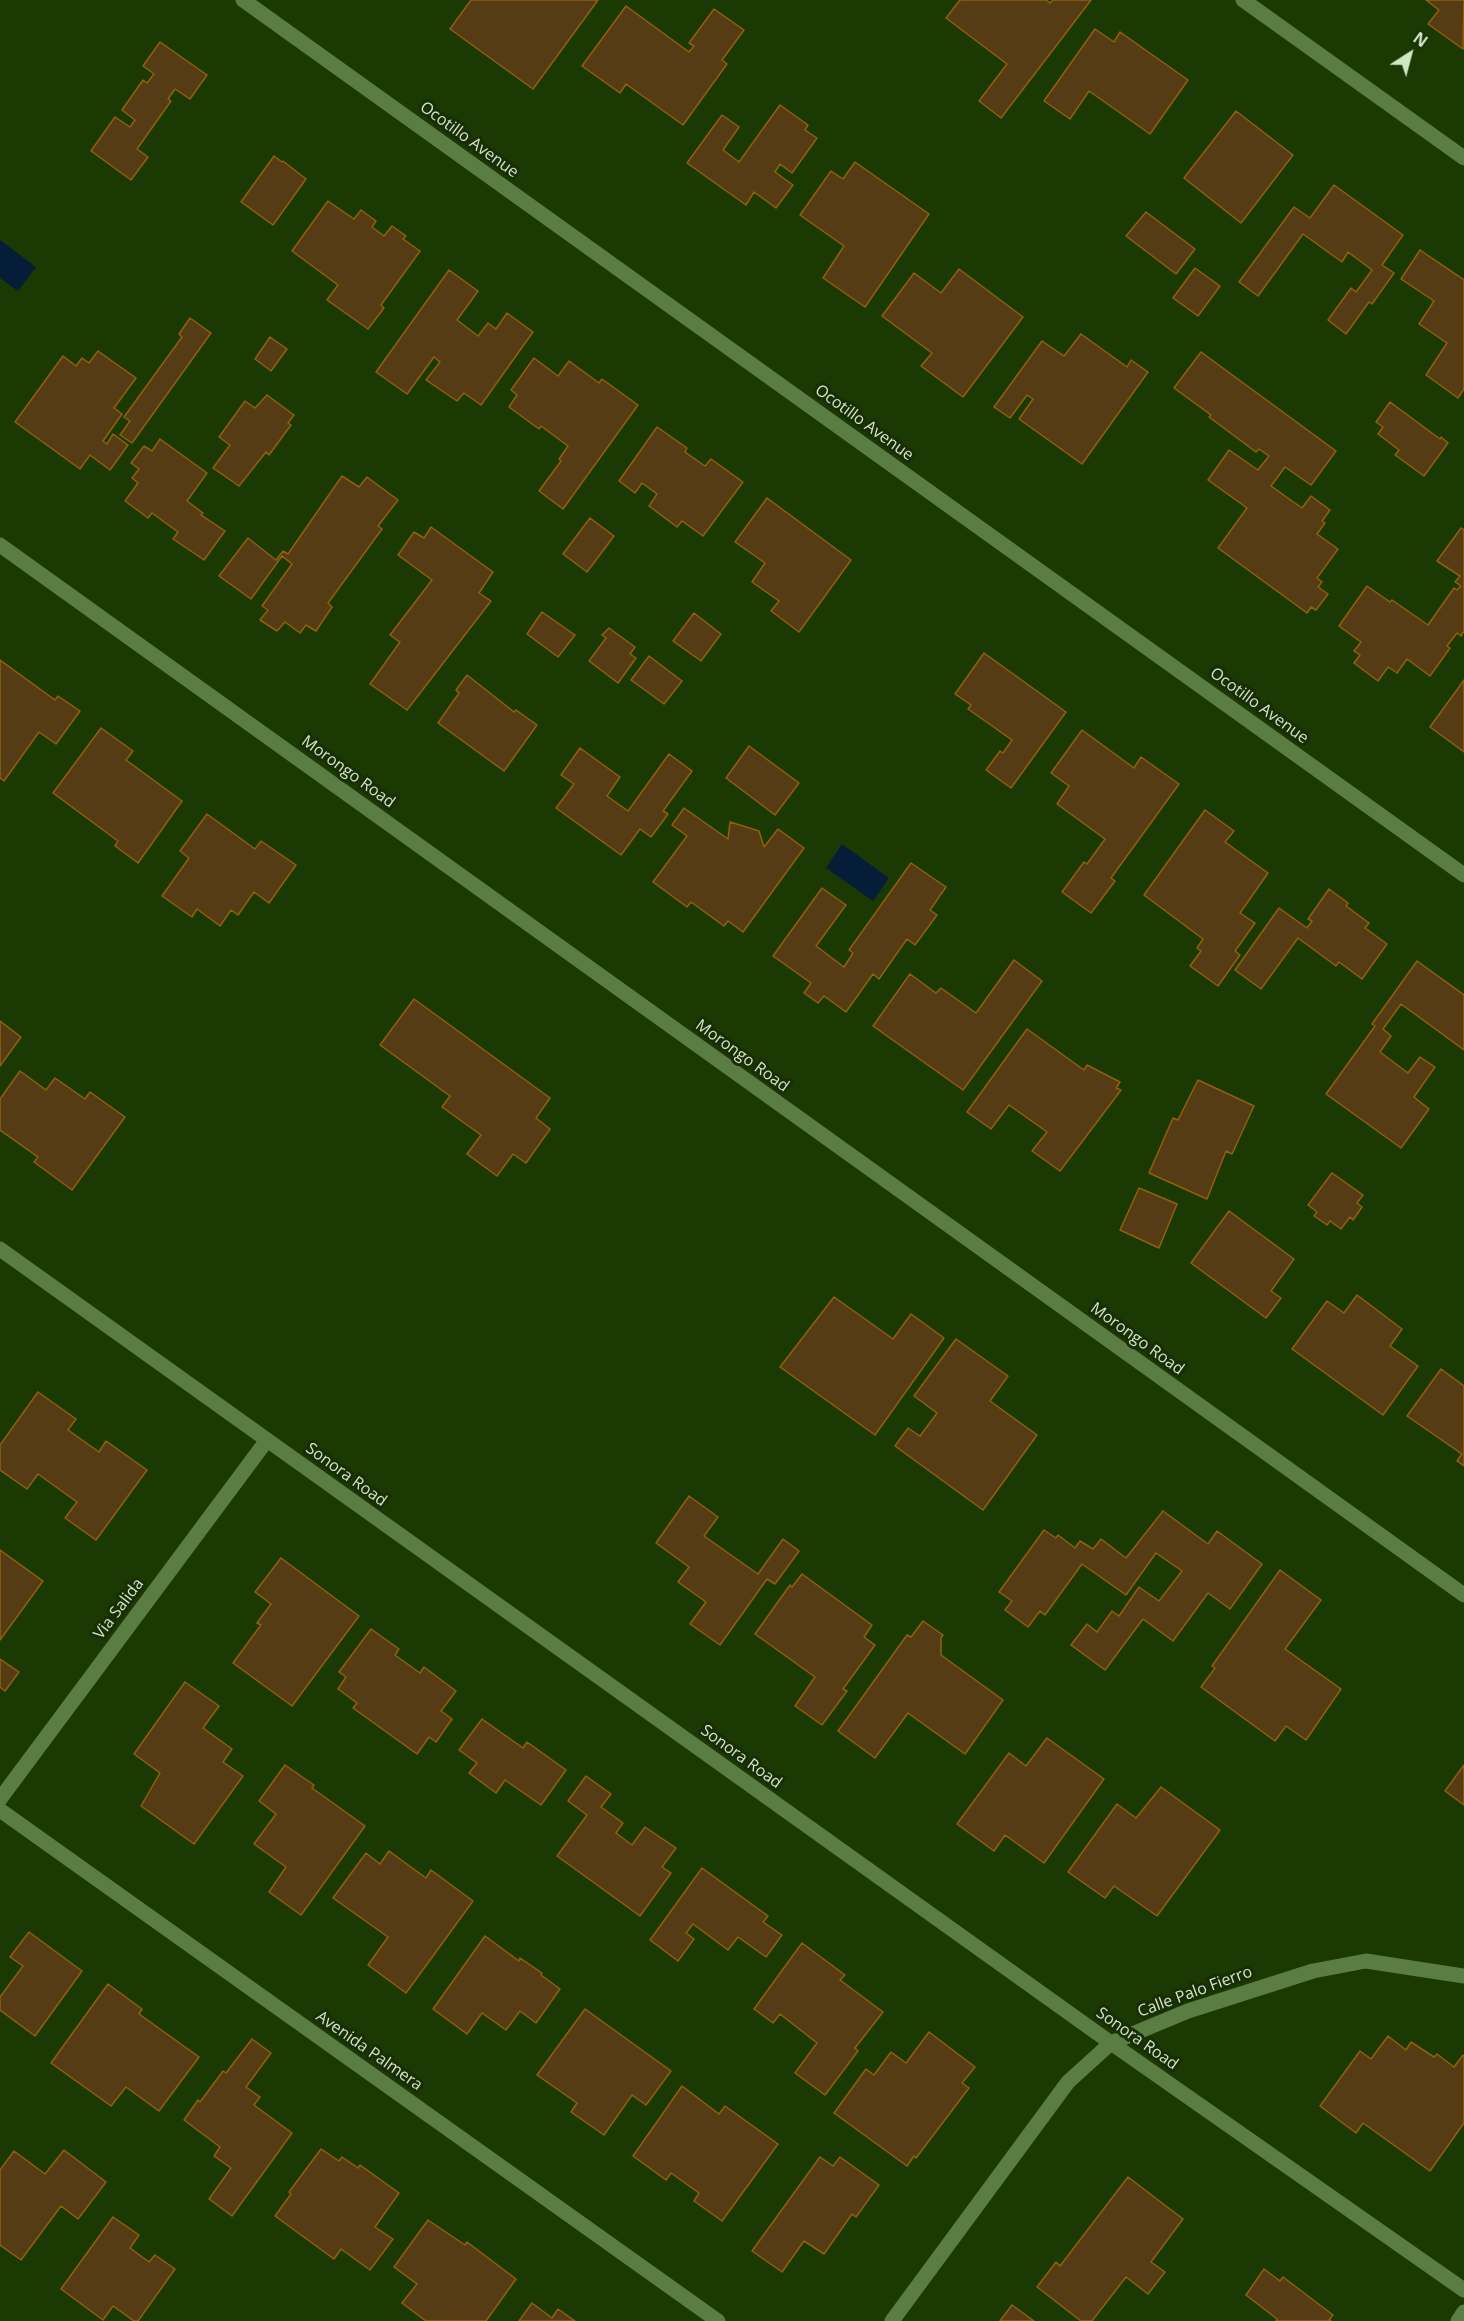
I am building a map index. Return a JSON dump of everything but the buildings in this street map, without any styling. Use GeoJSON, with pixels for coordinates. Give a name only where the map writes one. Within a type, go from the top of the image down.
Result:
{"type":"FeatureCollection","features":[{"type":"Feature","properties":{"kind":"street","name":"Ocotillo Avenue"},"geometry":{"type":"LineString","coordinates":[[243,0],[1464,875]]}},
{"type":"Feature","properties":{"kind":"street"},"geometry":{"type":"LineString","coordinates":[[1243,0],[1464,158]]}},
{"type":"Feature","properties":{"kind":"street","name":"Morongo Road"},"geometry":{"type":"LineString","coordinates":[[0,545],[1464,1595]]}},
{"type":"Feature","properties":{"kind":"street","name":"Sonora Road"},"geometry":{"type":"LineString","coordinates":[[0,1249],[1111,2043],[1464,2290]]}},
{"type":"Feature","properties":{"kind":"street","name":"Via Salida"},"geometry":{"type":"LineString","coordinates":[[0,1799],[267,1440]]}},
{"type":"Feature","properties":{"kind":"street","name":"Avenida Palmera"},"geometry":{"type":"LineString","coordinates":[[0,1810],[718,2321]]}},
{"type":"Feature","properties":{"kind":"street","name":"Calle Palo Fierro"},"geometry":{"type":"LineString","coordinates":[[892,2321],[1068,2082],[1111,2043],[1188,2011],[1313,1971],[1366,1962],[1464,1976]]}},
{"type":"Feature","properties":{"kind":"street"},"geometry":{"type":"LineString","coordinates":[[1458,2321],[1464,2312]]}},
{"type":"Feature","properties":{"kind":"water"},"geometry":{"type":"Polygon","coordinates":[[[0,240],[36,267],[18,291],[0,278],[0,240]]]}},
{"type":"Feature","properties":{"kind":"water"},"geometry":{"type":"Polygon","coordinates":[[[842,844],[889,878],[873,901],[826,868],[842,844]]]}}]}
